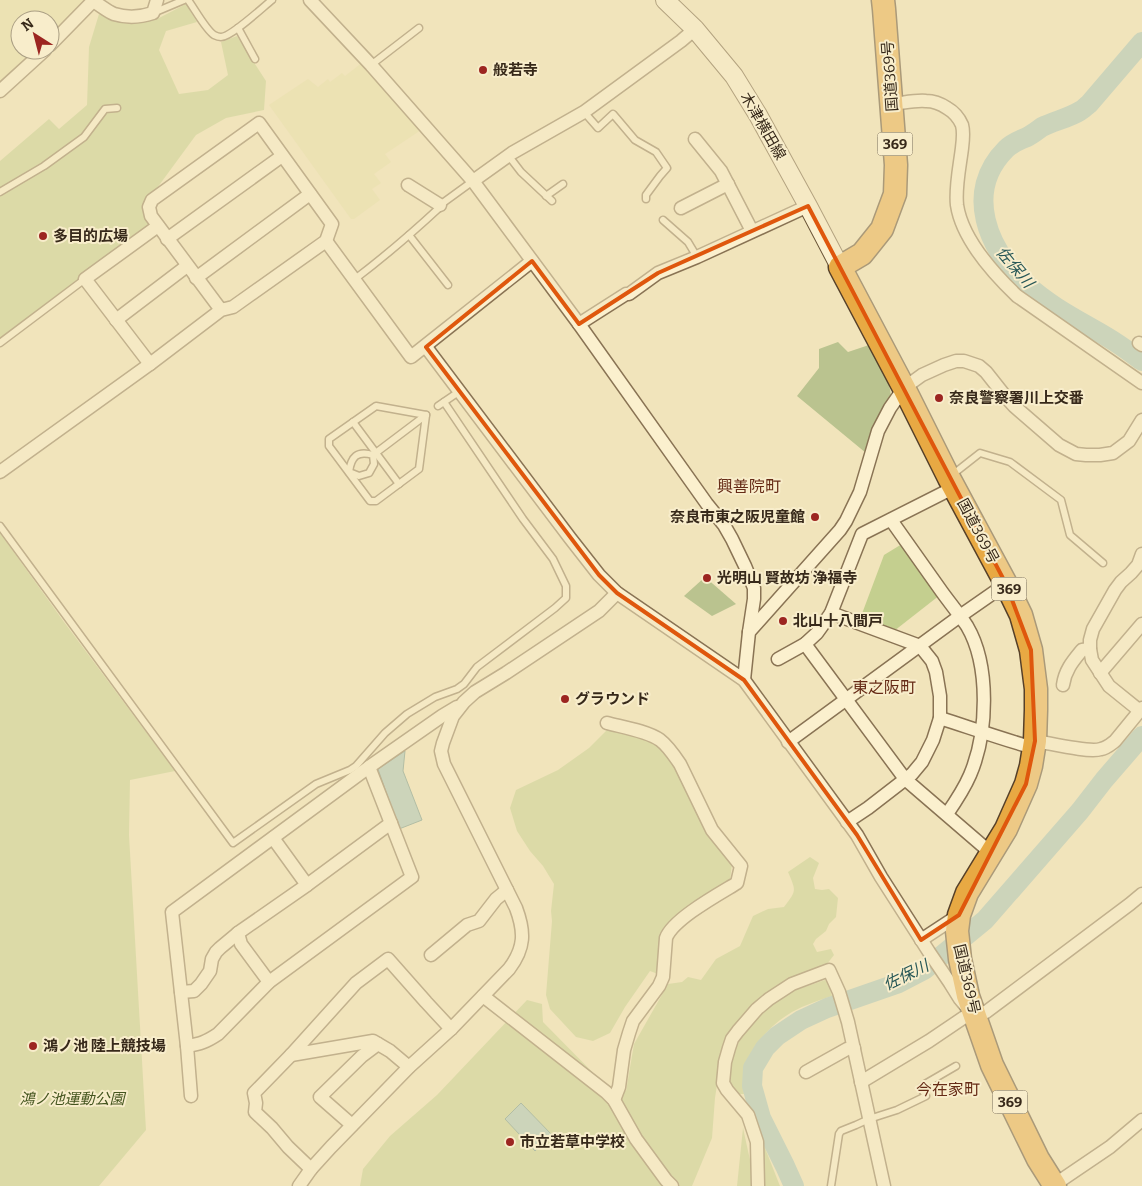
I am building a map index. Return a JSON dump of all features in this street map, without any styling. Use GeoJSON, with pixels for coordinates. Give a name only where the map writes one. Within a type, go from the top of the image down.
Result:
{"type":"FeatureCollection","features":[{"type":"Feature","properties":{"kind":"highway","name":"国道369号"},"geometry":{"type":"LineString","coordinates":[[883,0],[896,165],[895,194],[882,229],[862,254],[840,267],[1006,584],[1021,615],[1031,650],[1036,689],[1034,744],[1031,766],[1020,799],[1006,829],[967,893],[958,923],[960,959],[968,996],[992,1065],[1038,1159],[1055,1185]]}},
{"type":"Feature","properties":{"kind":"main road","name":"木津横田線"},"geometry":{"type":"LineString","coordinates":[[666,0],[715,51],[734,76],[758,115],[840,267]]}},
{"type":"Feature","properties":{"kind":"street"},"geometry":{"type":"LineString","coordinates":[[60,34],[93,1],[114,14],[133,17],[153,13],[157,0]]}},
{"type":"Feature","properties":{"kind":"street"},"geometry":{"type":"LineString","coordinates":[[310,0],[371,65],[473,181],[724,525],[754,588],[744,680]]}},
{"type":"Feature","properties":{"kind":"street"},"geometry":{"type":"LineString","coordinates":[[473,181],[508,156],[584,112],[695,29]]}},
{"type":"Feature","properties":{"kind":"street"},"geometry":{"type":"LineString","coordinates":[[0,92],[34,60]]}},
{"type":"Feature","properties":{"kind":"street"},"geometry":{"type":"LineString","coordinates":[[892,104],[935,102],[952,110],[962,125],[963,135],[957,204],[968,234],[980,255],[1000,280],[1017,296],[1142,383]]}},
{"type":"Feature","properties":{"kind":"street"},"geometry":{"type":"LineString","coordinates":[[0,472],[150,364],[221,310],[233,307],[326,241],[332,224],[259,123],[152,200],[149,207],[151,216],[221,310]]}},
{"type":"Feature","properties":{"kind":"street"},"geometry":{"type":"LineString","coordinates":[[696,139],[721,171],[752,231]]}},
{"type":"Feature","properties":{"kind":"street"},"geometry":{"type":"LineString","coordinates":[[168,239],[282,156]]}},
{"type":"Feature","properties":{"kind":"street"},"geometry":{"type":"LineString","coordinates":[[681,208],[728,184]]}},
{"type":"Feature","properties":{"kind":"street"},"geometry":{"type":"LineString","coordinates":[[408,186],[440,205]]}},
{"type":"Feature","properties":{"kind":"street"},"geometry":{"type":"LineString","coordinates":[[196,278],[310,194]]}},
{"type":"Feature","properties":{"kind":"street"},"geometry":{"type":"LineString","coordinates":[[579,324],[618,298],[629,294],[658,273],[698,257],[808,206]]}},
{"type":"Feature","properties":{"kind":"street"},"geometry":{"type":"LineString","coordinates":[[150,364],[85,279],[158,226]]}},
{"type":"Feature","properties":{"kind":"street"},"geometry":{"type":"LineString","coordinates":[[326,241],[411,358],[532,261]]}},
{"type":"Feature","properties":{"kind":"street"},"geometry":{"type":"LineString","coordinates":[[116,320],[187,266]]}},
{"type":"Feature","properties":{"kind":"street"},"geometry":{"type":"LineString","coordinates":[[426,347],[599,575],[617,593],[744,680],[857,835],[881,878],[928,952],[960,999],[974,1014]]}},
{"type":"Feature","properties":{"kind":"street"},"geometry":{"type":"LineString","coordinates":[[749,632],[840,530],[860,492],[878,431],[890,408],[904,388],[922,375],[956,361],[964,361],[978,366],[986,372],[1014,406],[1059,445],[1076,454],[1100,455],[1113,453],[1129,441],[1142,420]]}},
{"type":"Feature","properties":{"kind":"street"},"geometry":{"type":"LineString","coordinates":[[778,659],[805,644],[817,633],[831,613],[862,534],[891,520],[952,483]]}},
{"type":"Feature","properties":{"kind":"street"},"geometry":{"type":"LineString","coordinates":[[891,520],[960,616],[967,627],[979,658],[984,697],[982,731],[976,759],[970,775],[963,790],[947,814]]}},
{"type":"Feature","properties":{"kind":"street"},"geometry":{"type":"LineString","coordinates":[[940,718],[1006,740],[1090,750],[1103,749],[1110,745],[1141,710],[1109,686],[1092,660],[1090,640],[1093,629],[1121,582],[1138,565],[1141,558]]}},
{"type":"Feature","properties":{"kind":"street"},"geometry":{"type":"LineString","coordinates":[[788,742],[1006,584]]}},
{"type":"Feature","properties":{"kind":"street"},"geometry":{"type":"LineString","coordinates":[[299,1186],[311,1169],[352,1125],[451,1029],[509,969],[521,950],[522,932],[516,908],[449,776],[442,756],[443,743],[453,716],[460,706],[475,692],[599,611],[617,593]]}},
{"type":"Feature","properties":{"kind":"street"},"geometry":{"type":"LineString","coordinates":[[831,613],[920,646],[932,662],[936,672],[940,696],[940,718],[928,752],[922,762],[912,774],[847,822]]}},
{"type":"Feature","properties":{"kind":"street"},"geometry":{"type":"LineString","coordinates":[[1100,672],[1142,624]]}},
{"type":"Feature","properties":{"kind":"street"},"geometry":{"type":"LineString","coordinates":[[805,644],[905,779],[991,853]]}},
{"type":"Feature","properties":{"kind":"street"},"geometry":{"type":"LineString","coordinates":[[1063,685],[1067,668],[1082,650],[1090,649]]}},
{"type":"Feature","properties":{"kind":"street"},"geometry":{"type":"LineString","coordinates":[[191,1096],[172,912],[369,767],[442,716],[460,706]]}},
{"type":"Feature","properties":{"kind":"street"},"geometry":{"type":"LineString","coordinates":[[607,723],[652,735],[665,744],[680,764],[712,830],[741,866],[737,883],[706,902],[668,932],[663,977],[659,986],[633,1021],[624,1050],[619,1088],[614,1100]]}},
{"type":"Feature","properties":{"kind":"street"},"geometry":{"type":"LineString","coordinates":[[186,1046],[208,1041],[218,1034],[269,982],[412,877],[369,767]]}},
{"type":"Feature","properties":{"kind":"street"},"geometry":{"type":"LineString","coordinates":[[181,992],[194,991],[201,984],[210,971],[212,959],[216,952],[238,933],[391,823]]}},
{"type":"Feature","properties":{"kind":"street"},"geometry":{"type":"LineString","coordinates":[[273,838],[307,885]]}},
{"type":"Feature","properties":{"kind":"street"},"geometry":{"type":"LineString","coordinates":[[431,955],[467,925],[479,921],[496,899],[507,890]]}},
{"type":"Feature","properties":{"kind":"street"},"geometry":{"type":"LineString","coordinates":[[861,1082],[929,1041],[962,1018],[986,1012],[992,1008],[1142,894]]}},
{"type":"Feature","properties":{"kind":"street"},"geometry":{"type":"LineString","coordinates":[[921,940],[958,923]]}},
{"type":"Feature","properties":{"kind":"street"},"geometry":{"type":"LineString","coordinates":[[238,933],[241,944],[269,982]]}},
{"type":"Feature","properties":{"kind":"street"},"geometry":{"type":"LineString","coordinates":[[311,1169],[255,1112],[256,1102],[254,1093],[356,983],[388,959],[451,1029]]}},
{"type":"Feature","properties":{"kind":"street"},"geometry":{"type":"LineString","coordinates":[[758,1186],[757,1142],[748,1115],[723,1083],[725,1062],[732,1039],[757,1009],[769,999],[792,984],[829,970],[839,992],[846,1016],[884,1186]]}},
{"type":"Feature","properties":{"kind":"street"},"geometry":{"type":"LineString","coordinates":[[483,996],[614,1100],[636,1139],[672,1186]]}},
{"type":"Feature","properties":{"kind":"street"},"geometry":{"type":"LineString","coordinates":[[291,1055],[373,1041],[390,1051],[409,1068]]}},
{"type":"Feature","properties":{"kind":"street"},"geometry":{"type":"LineString","coordinates":[[352,1125],[320,1097],[362,1056],[378,1044]]}},
{"type":"Feature","properties":{"kind":"street"},"geometry":{"type":"LineString","coordinates":[[806,1072],[847,1048],[854,1048]]}},
{"type":"Feature","properties":{"kind":"street"},"geometry":{"type":"LineString","coordinates":[[1055,1185],[1125,1136],[1142,1120]]}},
{"type":"Feature","properties":{"kind":"lane"},"geometry":{"type":"LineString","coordinates":[[153,13],[184,0]]}},
{"type":"Feature","properties":{"kind":"lane"},"geometry":{"type":"LineString","coordinates":[[188,0],[208,30],[214,35],[222,37],[238,28],[272,0]]}},
{"type":"Feature","properties":{"kind":"lane"},"geometry":{"type":"LineString","coordinates":[[238,28],[255,59]]}},
{"type":"Feature","properties":{"kind":"lane"},"geometry":{"type":"LineString","coordinates":[[371,65],[419,28]]}},
{"type":"Feature","properties":{"kind":"lane"},"geometry":{"type":"LineString","coordinates":[[0,192],[44,166],[84,137],[105,109],[116,108]]}},
{"type":"Feature","properties":{"kind":"lane"},"geometry":{"type":"LineString","coordinates":[[584,112],[598,128],[614,114],[635,140],[656,152],[667,168],[646,195],[646,199]]}},
{"type":"Feature","properties":{"kind":"lane"},"geometry":{"type":"LineString","coordinates":[[508,156],[534,185],[552,201]]}},
{"type":"Feature","properties":{"kind":"lane"},"geometry":{"type":"LineString","coordinates":[[355,279],[409,235],[440,205],[473,181]]}},
{"type":"Feature","properties":{"kind":"lane"},"geometry":{"type":"LineString","coordinates":[[546,196],[563,184]]}},
{"type":"Feature","properties":{"kind":"lane"},"geometry":{"type":"LineString","coordinates":[[663,220],[688,242],[698,257]]}},
{"type":"Feature","properties":{"kind":"lane"},"geometry":{"type":"LineString","coordinates":[[409,235],[448,286]]}},
{"type":"Feature","properties":{"kind":"lane"},"geometry":{"type":"LineString","coordinates":[[0,343],[85,279]]}},
{"type":"Feature","properties":{"kind":"lane"},"geometry":{"type":"LineString","coordinates":[[0,526],[233,843],[316,784],[356,766],[394,724],[435,697],[457,689],[464,684],[477,667],[566,598],[566,586],[553,559],[441,404],[460,391]]}},
{"type":"Feature","properties":{"kind":"lane"},"geometry":{"type":"LineString","coordinates":[[376,406],[427,414],[419,470],[376,501],[370,501],[329,446],[329,439],[376,406]]}},
{"type":"Feature","properties":{"kind":"lane"},"geometry":{"type":"LineString","coordinates":[[349,472],[350,461],[357,455],[364,452],[374,454],[427,414]]}},
{"type":"Feature","properties":{"kind":"lane"},"geometry":{"type":"LineString","coordinates":[[353,422],[374,454],[399,484]]}},
{"type":"Feature","properties":{"kind":"lane"},"geometry":{"type":"LineString","coordinates":[[952,483],[980,452],[1010,462],[1061,500],[1070,535],[1103,562]]}},
{"type":"Feature","properties":{"kind":"lane"},"geometry":{"type":"LineString","coordinates":[[349,472],[359,476],[369,473],[374,464],[374,454]]}},
{"type":"Feature","properties":{"kind":"lane"},"geometry":{"type":"LineString","coordinates":[[831,1186],[841,1131],[869,1118],[898,1110],[926,1096],[921,1088],[925,1084],[956,1066]]}},
{"type":"Feature","properties":{"kind":"highlighted area"},"geometry":{"type":"Polygon","coordinates":[[[808,206],[1006,584],[1031,650],[1035,741],[1026,784],[959,915],[921,940],[857,835],[744,680],[617,593],[599,575],[426,347],[532,261],[579,324],[658,273],[808,206]]]}},
{"type":"Feature","properties":{"kind":"shaded area"},"geometry":{"type":"Polygon","coordinates":[[[0,0],[87,0],[60,28],[60,10],[10,10],[10,60],[27,60],[0,86],[0,0]]]}},
{"type":"Feature","properties":{"kind":"shaded area"},"geometry":{"type":"Polygon","coordinates":[[[363,62],[421,130],[385,154],[391,162],[374,174],[381,183],[372,189],[380,200],[354,219],[351,219],[269,105],[308,79],[318,87],[328,79],[330,82],[342,73],[345,76],[363,62]]]}},
{"type":"Feature","properties":{"kind":"green space"},"geometry":{"type":"Polygon","coordinates":[[[186,4],[197,22],[166,31],[159,50],[179,94],[208,90],[228,75],[221,42],[237,36],[266,81],[264,110],[226,118],[196,135],[149,199],[145,214],[148,223],[147,229],[0,338],[0,161],[49,119],[59,129],[87,105],[89,47],[99,14],[125,21],[159,18],[186,4]]]}},
{"type":"Feature","properties":{"kind":"green space"},"geometry":{"type":"Polygon","coordinates":[[[838,342],[848,352],[869,345],[886,376],[890,389],[891,396],[866,453],[797,396],[819,368],[819,349],[838,342]]]}},
{"type":"Feature","properties":{"kind":"green space","name":"鴻ノ池運動公園"},"geometry":{"type":"Polygon","coordinates":[[[0,533],[175,771],[130,780],[129,835],[146,1130],[99,1186],[0,1186],[0,533]]]}},
{"type":"Feature","properties":{"kind":"green space"},"geometry":{"type":"Polygon","coordinates":[[[902,544],[940,595],[894,631],[860,619],[884,555],[902,544]]]}},
{"type":"Feature","properties":{"kind":"green space"},"geometry":{"type":"Polygon","coordinates":[[[705,577],[736,604],[712,616],[684,596],[705,577]]]}},
{"type":"Feature","properties":{"kind":"green space"},"geometry":{"type":"Polygon","coordinates":[[[608,729],[649,741],[661,748],[675,765],[732,863],[730,881],[676,918],[658,974],[650,971],[610,1033],[593,1041],[576,1037],[550,1009],[546,995],[554,884],[517,831],[510,808],[516,790],[558,770],[589,748],[608,729]]]}},
{"type":"Feature","properties":{"kind":"green space"},"geometry":{"type":"Polygon","coordinates":[[[810,857],[819,863],[813,878],[815,889],[829,889],[838,898],[836,917],[813,944],[817,952],[831,949],[834,955],[827,964],[772,989],[720,1065],[712,1138],[692,1186],[360,1186],[363,1169],[390,1136],[437,1095],[527,1000],[542,1004],[543,1022],[608,1088],[626,1091],[634,1044],[668,984],[682,982],[688,977],[701,980],[716,959],[740,946],[753,916],[768,909],[784,907],[794,890],[788,872],[810,857]]]}},
{"type":"Feature","properties":{"kind":"green space"},"geometry":{"type":"Polygon","coordinates":[[[825,980],[829,984],[832,996],[792,1012],[781,1019],[763,1036],[750,1057],[746,1069],[744,1094],[737,1094],[729,1085],[728,1077],[733,1052],[747,1029],[775,1000],[793,991],[825,980]]]}},
{"type":"Feature","properties":{"kind":"green space"},"geometry":{"type":"Polygon","coordinates":[[[743,1128],[754,1178],[754,1186],[737,1186],[743,1128]]]}},
{"type":"Feature","properties":{"kind":"green space"},"geometry":{"type":"Polygon","coordinates":[[[763,1143],[780,1186],[764,1186],[763,1143]]]}},
{"type":"Feature","properties":{"kind":"water"},"geometry":{"type":"Polygon","coordinates":[[[405,751],[403,771],[422,820],[399,829],[378,769],[405,751]]]}},
{"type":"Feature","properties":{"kind":"water"},"geometry":{"type":"Polygon","coordinates":[[[521,1103],[552,1135],[535,1151],[505,1119],[521,1103]]]}},
{"type":"Feature","properties":{"kind":"waterway","name":"佐保川"},"geometry":{"type":"LineString","coordinates":[[1142,42],[1083,109],[1071,116],[1042,127],[1006,149],[993,166],[986,183],[983,202],[992,238],[1001,255],[1013,271],[1036,293],[1056,307],[1142,361]]}},
{"type":"Feature","properties":{"kind":"waterway","name":"佐保川"},"geometry":{"type":"LineString","coordinates":[[794,1186],[761,1118],[752,1086],[753,1068],[765,1048],[777,1036],[801,1020],[827,1008],[899,983],[924,970],[985,920],[1080,811],[1142,736]]}},
{"type":"Feature","properties":{"kind":"place","name":"般若寺"},"geometry":{"type":"Point","coordinates":[483,70]}},
{"type":"Feature","properties":{"kind":"place","name":"多目的広場"},"geometry":{"type":"Point","coordinates":[43,236]}},
{"type":"Feature","properties":{"kind":"place","name":"奈良警察署川上交番"},"geometry":{"type":"Point","coordinates":[939,398]}},
{"type":"Feature","properties":{"kind":"place","name":"奈良市東之阪児童館"},"geometry":{"type":"Point","coordinates":[815,517]}},
{"type":"Feature","properties":{"kind":"place","name":"光明山 賢故坊 浄福寺"},"geometry":{"type":"Point","coordinates":[707,578]}},
{"type":"Feature","properties":{"kind":"place","name":"北山十八間戸"},"geometry":{"type":"Point","coordinates":[783,621]}},
{"type":"Feature","properties":{"kind":"place","name":"グラウンド"},"geometry":{"type":"Point","coordinates":[565,699]}},
{"type":"Feature","properties":{"kind":"place","name":"鴻ノ池 陸上競技場"},"geometry":{"type":"Point","coordinates":[33,1046]}},
{"type":"Feature","properties":{"kind":"place","name":"市立若草中学校"},"geometry":{"type":"Point","coordinates":[510,1142]}},
{"type":"Feature","properties":{"kind":"district","name":"興善院町"},"geometry":{"type":"Point","coordinates":[749,486]}},
{"type":"Feature","properties":{"kind":"district","name":"東之阪町"},"geometry":{"type":"Point","coordinates":[884,687]}},
{"type":"Feature","properties":{"kind":"district","name":"今在家町"},"geometry":{"type":"Point","coordinates":[948,1089]}}]}
